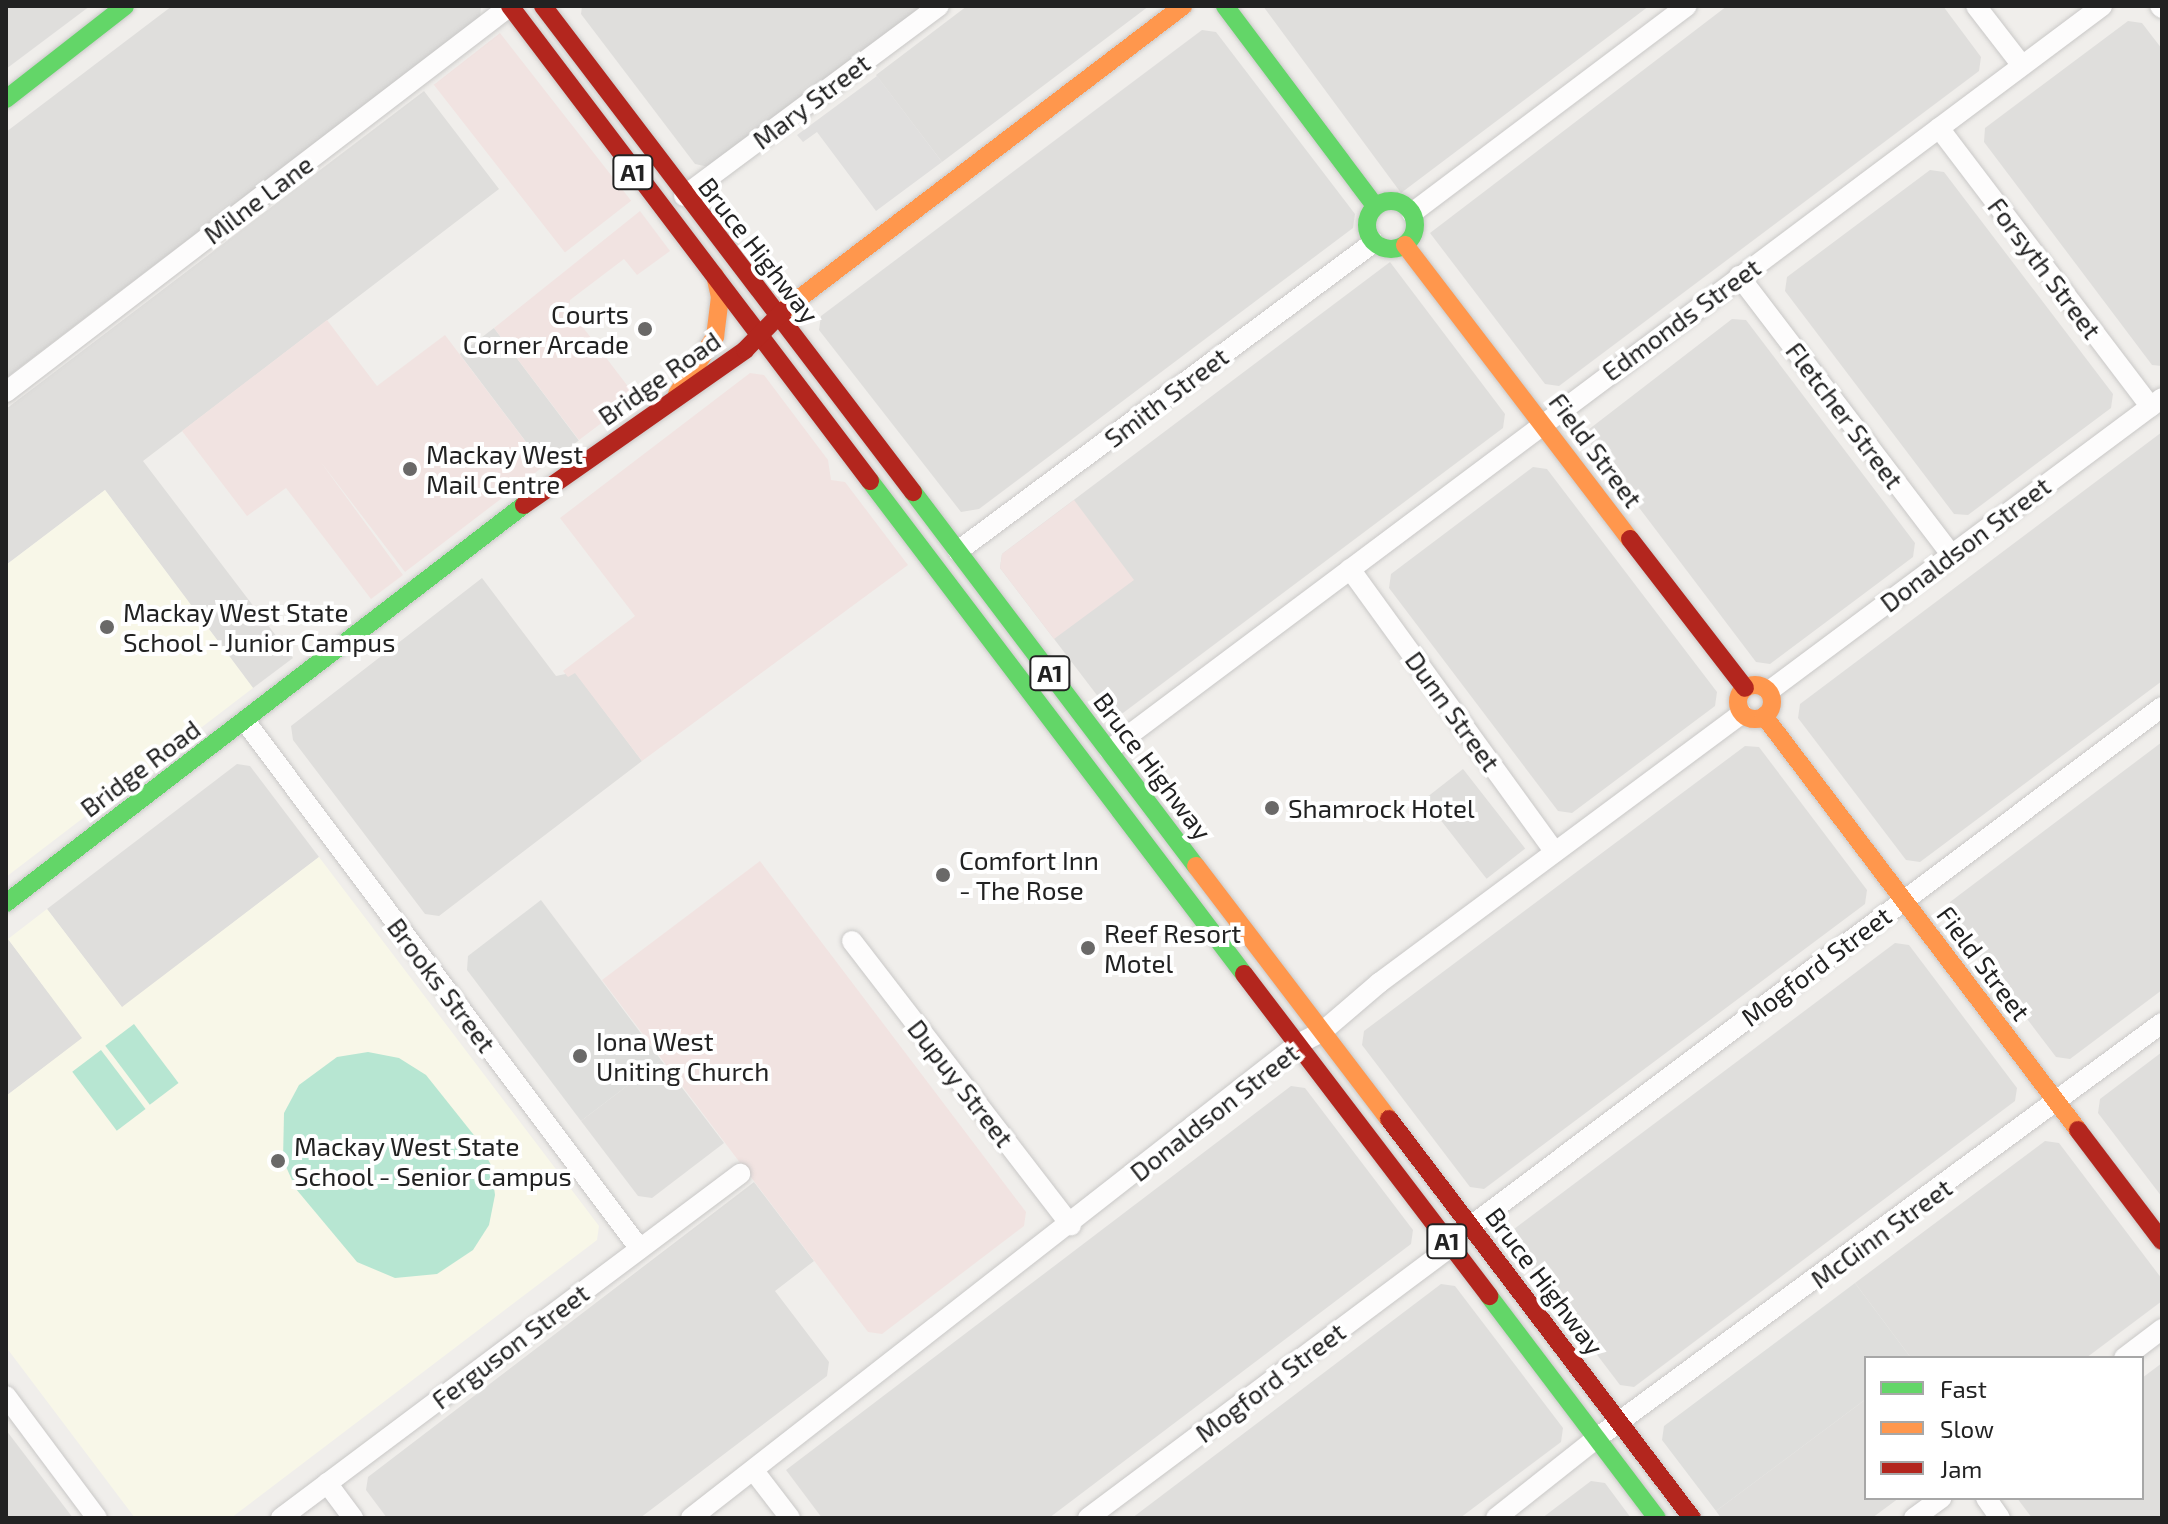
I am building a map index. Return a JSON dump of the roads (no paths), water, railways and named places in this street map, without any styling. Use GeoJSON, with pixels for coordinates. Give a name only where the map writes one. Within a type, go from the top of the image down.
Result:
{"type":"FeatureCollection","features":[{"type":"Feature","properties":{"kind":"main road"},"geometry":{"type":"LineString","coordinates":[[6,99],[125,6]]}},
{"type":"Feature","properties":{"kind":"main road","name":"Bruce Highway"},"geometry":{"type":"LineString","coordinates":[[510,6],[1657,1518]]}},
{"type":"Feature","properties":{"kind":"main road","name":"Bruce Highway"},"geometry":{"type":"LineString","coordinates":[[543,6],[684,196],[778,314],[1692,1518]]}},
{"type":"Feature","properties":{"kind":"main road","name":"Bridge Road"},"geometry":{"type":"LineString","coordinates":[[6,903],[516,511],[760,335],[778,314],[1183,6]]}},
{"type":"Feature","properties":{"kind":"main road"},"geometry":{"type":"LineString","coordinates":[[1225,6],[1375,206]]}},
{"type":"Feature","properties":{"kind":"main road"},"geometry":{"type":"LineString","coordinates":[[1397,201],[1412,213],[1415,230],[1405,245],[1388,249],[1374,242],[1367,221],[1375,206],[1397,201]]}},
{"type":"Feature","properties":{"kind":"main road","name":"Field Street"},"geometry":{"type":"LineString","coordinates":[[1405,245],[1745,688]]}},
{"type":"Feature","properties":{"kind":"main road"},"geometry":{"type":"LineString","coordinates":[[677,394],[715,337],[720,297],[715,276]]}},
{"type":"Feature","properties":{"kind":"main road"},"geometry":{"type":"LineString","coordinates":[[1758,685],[1769,691],[1772,705],[1764,716],[1750,718],[1742,713],[1738,702],[1745,688],[1758,685]]}},
{"type":"Feature","properties":{"kind":"main road","name":"Field Street"},"geometry":{"type":"LineString","coordinates":[[1764,716],[2162,1241]]}},
{"type":"Feature","properties":{"kind":"street","name":"Milne Lane"},"geometry":{"type":"LineString","coordinates":[[6,392],[510,6]]}},
{"type":"Feature","properties":{"kind":"street","name":"Mary Street"},"geometry":{"type":"LineString","coordinates":[[684,196],[939,6]]}},
{"type":"Feature","properties":{"kind":"street"},"geometry":{"type":"LineString","coordinates":[[1412,213],[1687,6]]}},
{"type":"Feature","properties":{"kind":"street"},"geometry":{"type":"LineString","coordinates":[[1976,6],[2020,63]]}},
{"type":"Feature","properties":{"kind":"street","name":"Edmonds Street"},"geometry":{"type":"LineString","coordinates":[[1109,750],[1541,421],[1939,128],[2020,63],[2102,6]]}},
{"type":"Feature","properties":{"kind":"street","name":"Forsyth Street"},"geometry":{"type":"LineString","coordinates":[[1939,128],[2156,402]]}},
{"type":"Feature","properties":{"kind":"street","name":"Smith Street"},"geometry":{"type":"LineString","coordinates":[[958,551],[1374,242]]}},
{"type":"Feature","properties":{"kind":"street","name":"Fletcher Street"},"geometry":{"type":"LineString","coordinates":[[1739,276],[1951,554]]}},
{"type":"Feature","properties":{"kind":"street","name":"Donaldson Street"},"geometry":{"type":"LineString","coordinates":[[1769,691],[2156,402]]}},
{"type":"Feature","properties":{"kind":"street","name":"Dunn Street"},"geometry":{"type":"LineString","coordinates":[[1350,569],[1555,852]]}},
{"type":"Feature","properties":{"kind":"street","name":"Mogford Street"},"geometry":{"type":"LineString","coordinates":[[1471,1226],[2162,707]]}},
{"type":"Feature","properties":{"kind":"street","name":"Donaldson Street"},"geometry":{"type":"LineString","coordinates":[[691,1518],[1071,1225],[1298,1044],[1323,1031],[1742,713]]}},
{"type":"Feature","properties":{"kind":"street","name":"Brooks Street"},"geometry":{"type":"LineString","coordinates":[[245,721],[640,1249]]}},
{"type":"Feature","properties":{"kind":"street","name":"Dupuy Street"},"geometry":{"type":"LineString","coordinates":[[852,941],[1071,1225]]}},
{"type":"Feature","properties":{"kind":"street","name":"McGinn Street"},"geometry":{"type":"LineString","coordinates":[[1496,1518],[1597,1438],[1621,1424],[2162,1023]]}},
{"type":"Feature","properties":{"kind":"street","name":"Ferguson Street"},"geometry":{"type":"LineString","coordinates":[[281,1518],[740,1174]]}},
{"type":"Feature","properties":{"kind":"street","name":"Mogford Street"},"geometry":{"type":"LineString","coordinates":[[1088,1518],[1451,1246]]}},
{"type":"Feature","properties":{"kind":"street"},"geometry":{"type":"LineString","coordinates":[[2127,1356],[2162,1329]]}},
{"type":"Feature","properties":{"kind":"street"},"geometry":{"type":"LineString","coordinates":[[6,1396],[97,1518]]}},
{"type":"Feature","properties":{"kind":"street"},"geometry":{"type":"LineString","coordinates":[[754,1471],[790,1518]]}},
{"type":"Feature","properties":{"kind":"street"},"geometry":{"type":"LineString","coordinates":[[327,1483],[353,1518]]}},
{"type":"Feature","properties":{"kind":"street"},"geometry":{"type":"LineString","coordinates":[[1914,1518],[1939,1500]]}},
{"type":"Feature","properties":{"kind":"street"},"geometry":{"type":"LineString","coordinates":[[1987,1500],[2000,1518]]}},
{"type":"Feature","properties":{"kind":"place","name":"Courts Corner Arcade"},"geometry":{"type":"Point","coordinates":[645,329]}},
{"type":"Feature","properties":{"kind":"place","name":"Mackay West Mail Centre"},"geometry":{"type":"Point","coordinates":[410,469]}},
{"type":"Feature","properties":{"kind":"place","name":"Mackay West State School - Junior Campus"},"geometry":{"type":"Point","coordinates":[107,627]}},
{"type":"Feature","properties":{"kind":"place","name":"Shamrock Hotel"},"geometry":{"type":"Point","coordinates":[1272,808]}},
{"type":"Feature","properties":{"kind":"place","name":"Comfort Inn - The Rose"},"geometry":{"type":"Point","coordinates":[943,875]}},
{"type":"Feature","properties":{"kind":"place","name":"Reef Resort Motel"},"geometry":{"type":"Point","coordinates":[1088,948]}},
{"type":"Feature","properties":{"kind":"place","name":"Iona West Uniting Church"},"geometry":{"type":"Point","coordinates":[580,1056]}},
{"type":"Feature","properties":{"kind":"place","name":"Mackay West State School - Senior Campus"},"geometry":{"type":"Point","coordinates":[278,1161]}}]}
